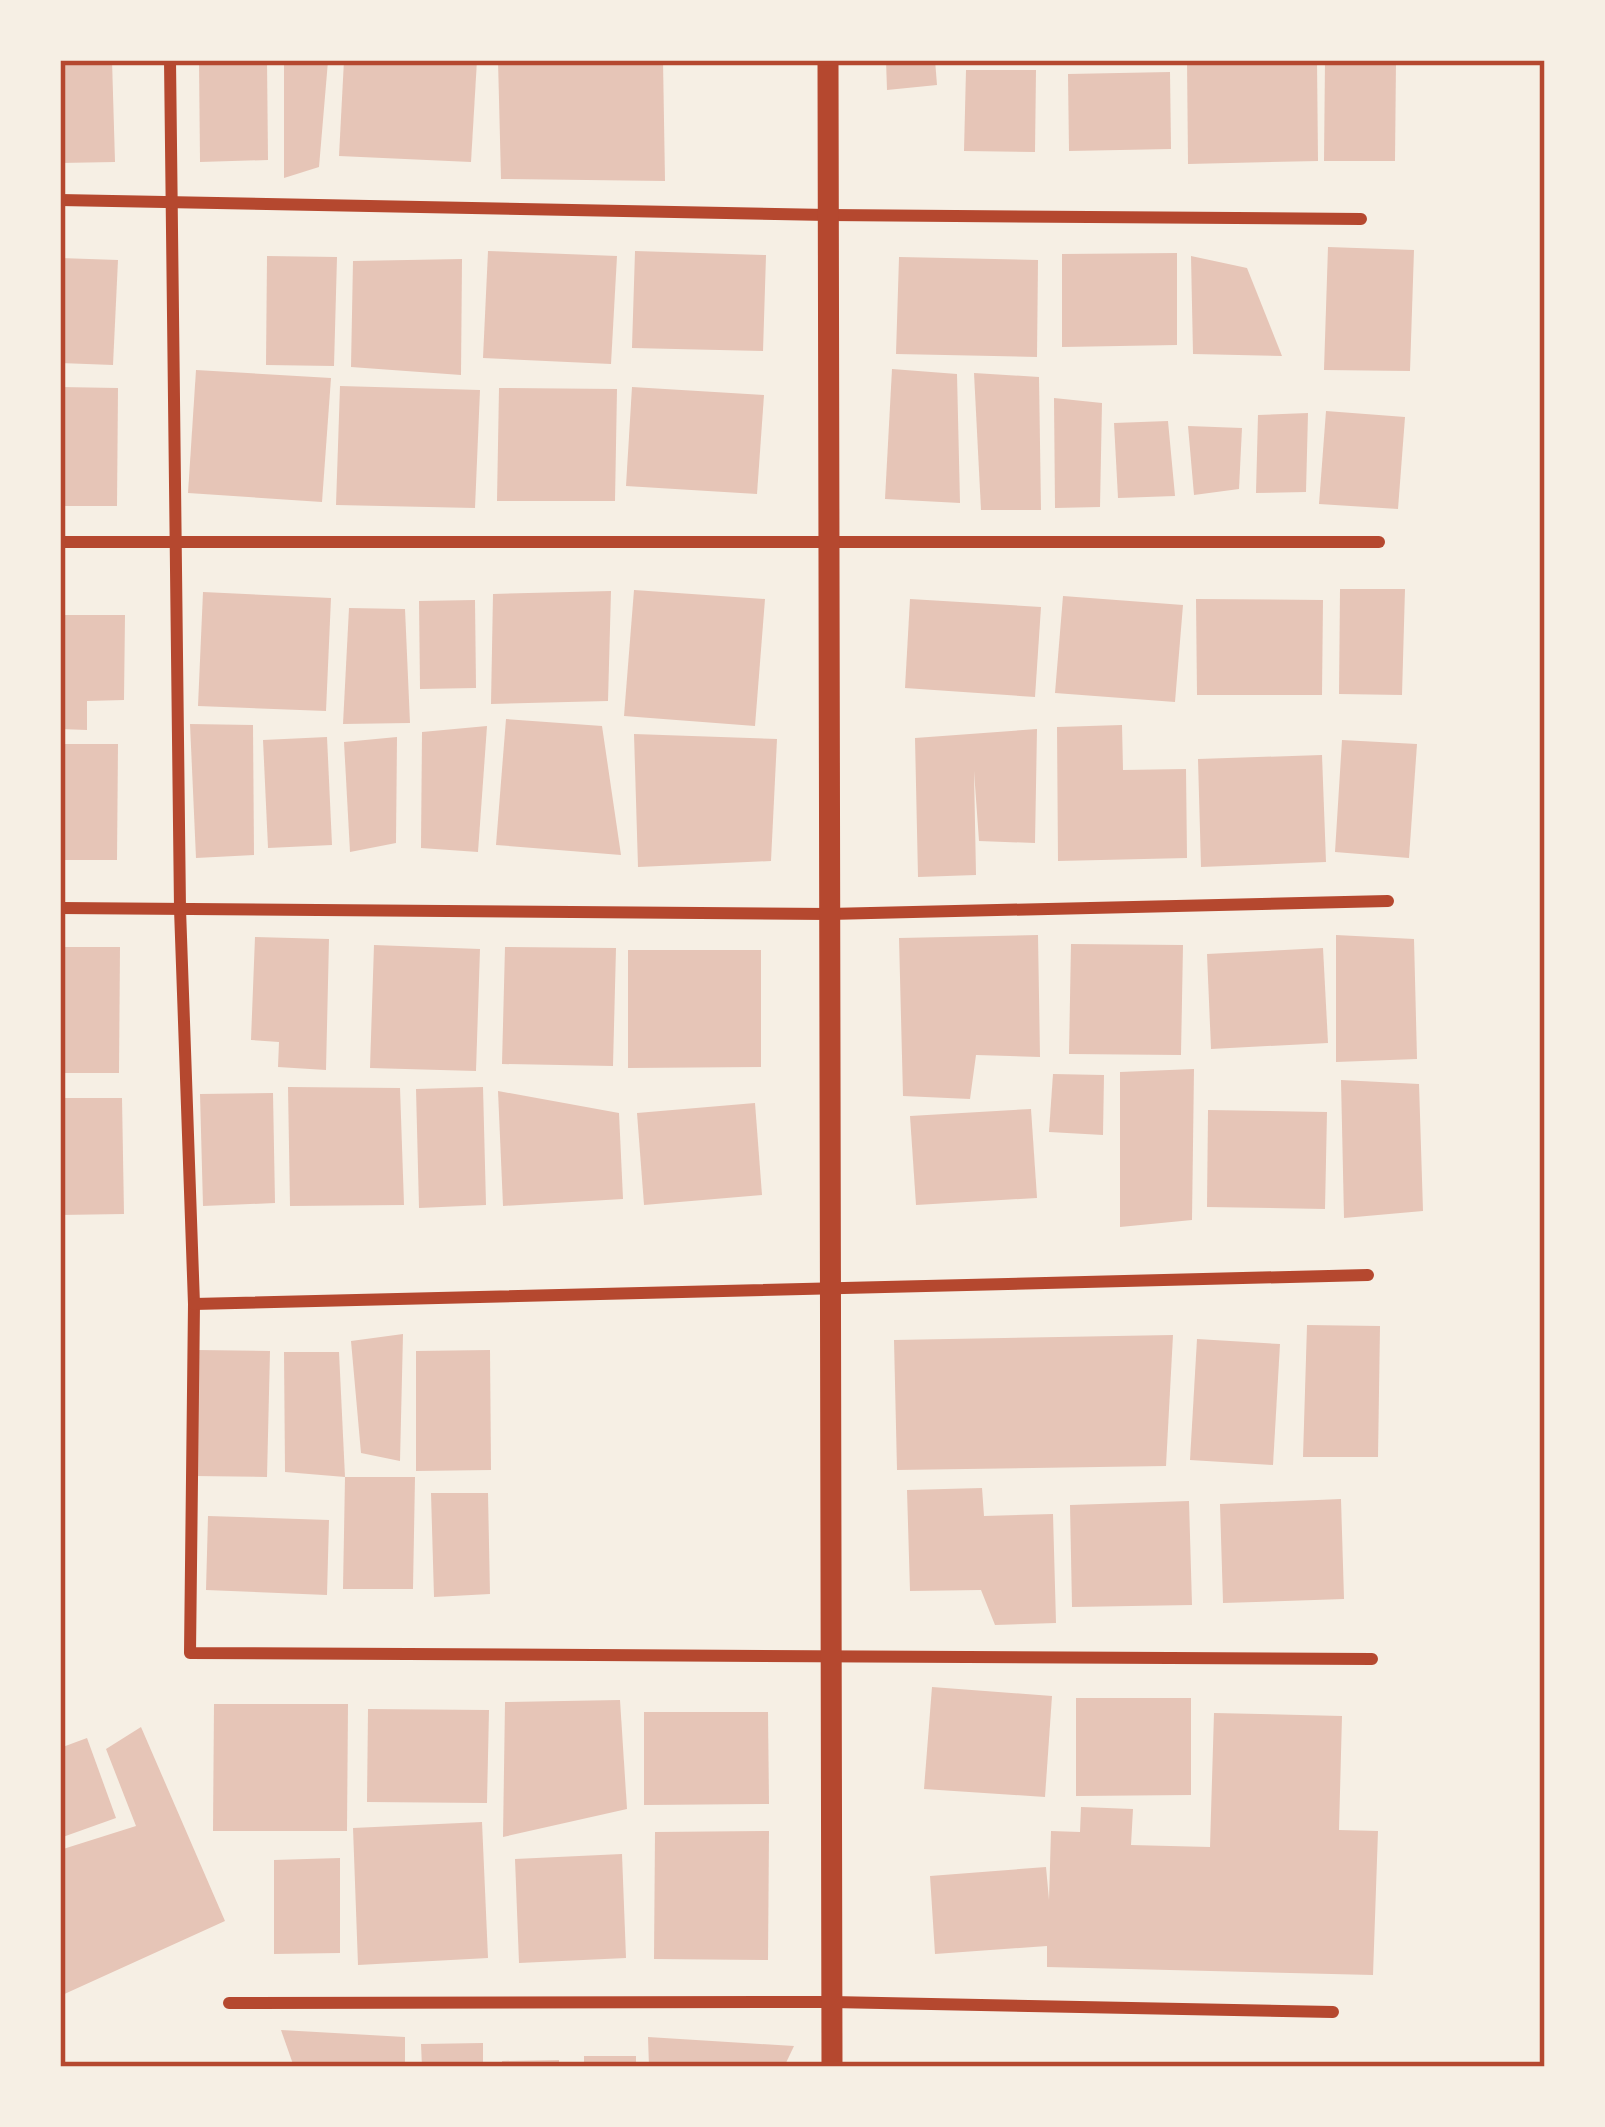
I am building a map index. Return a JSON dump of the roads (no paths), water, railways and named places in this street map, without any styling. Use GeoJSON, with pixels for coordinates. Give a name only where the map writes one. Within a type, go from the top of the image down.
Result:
{"type":"FeatureCollection","features":[{"type":"Feature","properties":{"kind":"street"},"geometry":{"type":"LineString","coordinates":[[170,60],[179,909],[194,1304],[190,1653],[1372,1659]]}},
{"type":"Feature","properties":{"kind":"street"},"geometry":{"type":"LineString","coordinates":[[828,60],[832,2067]]}},
{"type":"Feature","properties":{"kind":"street"},"geometry":{"type":"LineString","coordinates":[[60,200],[828,215],[1361,219]]}},
{"type":"Feature","properties":{"kind":"street"},"geometry":{"type":"LineString","coordinates":[[60,542],[1379,542]]}},
{"type":"Feature","properties":{"kind":"street"},"geometry":{"type":"LineString","coordinates":[[60,908],[829,914],[1388,901]]}},
{"type":"Feature","properties":{"kind":"street"},"geometry":{"type":"LineString","coordinates":[[194,1304],[1368,1275]]}},
{"type":"Feature","properties":{"kind":"street"},"geometry":{"type":"LineString","coordinates":[[229,2003],[832,2002],[1334,2012]]}}]}
